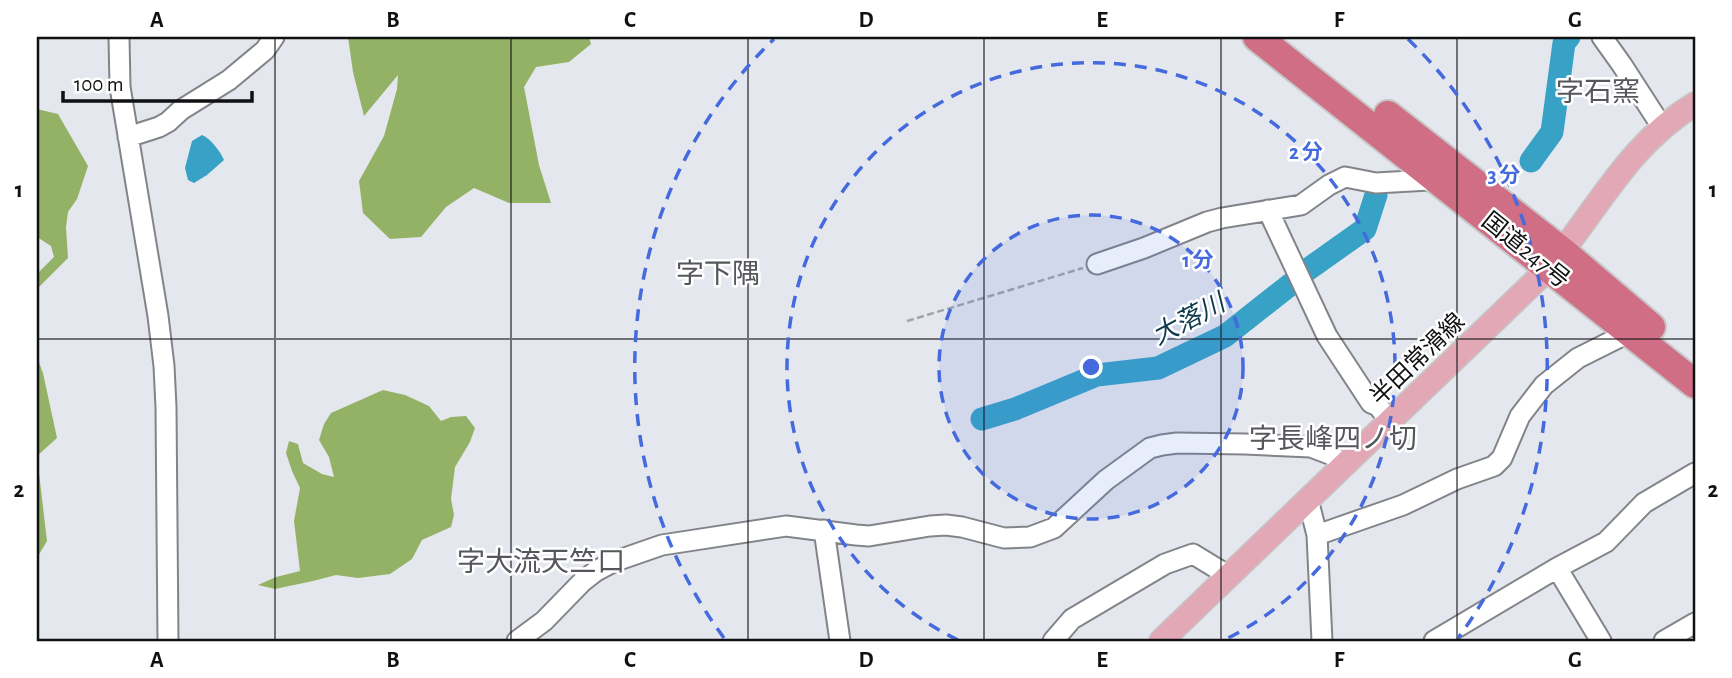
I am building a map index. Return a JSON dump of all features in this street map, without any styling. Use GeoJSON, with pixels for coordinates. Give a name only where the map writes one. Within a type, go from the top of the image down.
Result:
{"type":"FeatureCollection","features":[{"type":"Feature","properties":{"kind":"highway","name":"国道247号"},"geometry":{"type":"LineString","coordinates":[[1257,37],[1433,176],[1646,323],[1695,360]]}},
{"type":"Feature","properties":{"kind":"highway","name":"国道247号"},"geometry":{"type":"LineString","coordinates":[[1287,37],[1556,260],[1630,332],[1695,384]]}},
{"type":"Feature","properties":{"kind":"main road","name":"半田常滑線"},"geometry":{"type":"LineString","coordinates":[[1161,641],[1556,260],[1619,172],[1662,127],[1695,104]]}},
{"type":"Feature","properties":{"kind":"street"},"geometry":{"type":"LineString","coordinates":[[119,37],[120,87],[164,366],[168,641]]}},
{"type":"Feature","properties":{"kind":"street"},"geometry":{"type":"LineString","coordinates":[[128,136],[168,122],[181,110],[229,80],[265,50],[274,37]]}},
{"type":"Feature","properties":{"kind":"street"},"geometry":{"type":"LineString","coordinates":[[1602,37],[1662,127]]}},
{"type":"Feature","properties":{"kind":"street"},"geometry":{"type":"LineString","coordinates":[[1097,264],[1207,222],[1301,205],[1345,177],[1376,183],[1429,180],[1433,176]]}},
{"type":"Feature","properties":{"kind":"street"},"geometry":{"type":"LineString","coordinates":[[1268,210],[1327,336],[1371,402],[1378,405],[1390,421]]}},
{"type":"Feature","properties":{"kind":"street"},"geometry":{"type":"LineString","coordinates":[[1318,535],[1403,505],[1457,479],[1494,466],[1502,458],[1520,416],[1544,384],[1578,358],[1630,332]]}},
{"type":"Feature","properties":{"kind":"street"},"geometry":{"type":"LineString","coordinates":[[517,641],[544,621],[596,571],[642,551],[684,541],[778,527],[869,536],[946,525],[1004,538],[1030,537],[1054,528],[1106,480],[1150,448],[1162,444],[1311,447],[1332,455],[1342,466]]}},
{"type":"Feature","properties":{"kind":"street"},"geometry":{"type":"LineString","coordinates":[[1434,641],[1606,542],[1643,503],[1695,473]]}},
{"type":"Feature","properties":{"kind":"street"},"geometry":{"type":"LineString","coordinates":[[1308,499],[1318,535],[1322,641]]}},
{"type":"Feature","properties":{"kind":"street"},"geometry":{"type":"LineString","coordinates":[[824,530],[840,641]]}},
{"type":"Feature","properties":{"kind":"street"},"geometry":{"type":"LineString","coordinates":[[1053,641],[1072,619],[1165,564],[1193,554],[1229,576]]}},
{"type":"Feature","properties":{"kind":"street"},"geometry":{"type":"LineString","coordinates":[[1557,568],[1601,641]]}},
{"type":"Feature","properties":{"kind":"street"},"geometry":{"type":"LineString","coordinates":[[1664,641],[1695,623]]}},
{"type":"Feature","properties":{"kind":"path"},"geometry":{"type":"LineString","coordinates":[[907,321],[1097,264]]}},
{"type":"Feature","properties":{"kind":"green space"},"geometry":{"type":"Polygon","coordinates":[[[348,37],[589,37],[591,44],[569,62],[536,67],[524,87],[539,165],[551,203],[509,203],[474,188],[446,207],[421,237],[390,239],[363,213],[359,181],[384,136],[397,89],[398,75],[364,116],[348,37]]]}},
{"type":"Feature","properties":{"kind":"green space"},"geometry":{"type":"Polygon","coordinates":[[[37,109],[58,114],[88,166],[77,199],[68,212],[68,258],[37,289],[37,274],[54,257],[51,246],[37,237],[37,109]]]}},
{"type":"Feature","properties":{"kind":"green space"},"geometry":{"type":"Polygon","coordinates":[[[37,357],[57,438],[37,456],[37,357]]]}},
{"type":"Feature","properties":{"kind":"green space"},"geometry":{"type":"Polygon","coordinates":[[[383,390],[405,395],[429,406],[441,421],[466,416],[475,428],[455,467],[451,499],[454,515],[451,527],[422,540],[412,559],[390,574],[358,578],[336,575],[275,589],[258,585],[300,571],[294,521],[300,488],[286,453],[289,441],[298,444],[303,463],[322,474],[334,477],[329,457],[319,440],[324,424],[331,413],[383,390]]]}},
{"type":"Feature","properties":{"kind":"green space"},"geometry":{"type":"Polygon","coordinates":[[[37,456],[47,541],[37,558],[37,456]]]}},
{"type":"Feature","properties":{"kind":"water"},"geometry":{"type":"Polygon","coordinates":[[[202,135],[209,139],[224,160],[194,183],[188,180],[185,168],[192,141],[202,135]]]}},
{"type":"Feature","properties":{"kind":"waterway","name":"大落川"},"geometry":{"type":"LineString","coordinates":[[1531,161],[1552,132],[1564,43],[1569,37]]}},
{"type":"Feature","properties":{"kind":"waterway","name":"大落川"},"geometry":{"type":"LineString","coordinates":[[1307,270],[1365,229],[1376,195]]}},
{"type":"Feature","properties":{"kind":"waterway","name":"大落川"},"geometry":{"type":"LineString","coordinates":[[982,419],[1015,409],[1097,375],[1158,368],[1225,336],[1291,284]]}},
{"type":"Feature","properties":{"kind":"district","name":"字石窯"},"geometry":{"type":"Point","coordinates":[1598,91]}},
{"type":"Feature","properties":{"kind":"district","name":"字下隅"},"geometry":{"type":"Point","coordinates":[718,273]}},
{"type":"Feature","properties":{"kind":"district","name":"字長峰四ノ切"},"geometry":{"type":"Point","coordinates":[1333,438]}},
{"type":"Feature","properties":{"kind":"district","name":"字大流天竺口"},"geometry":{"type":"Point","coordinates":[541,561]}}]}
